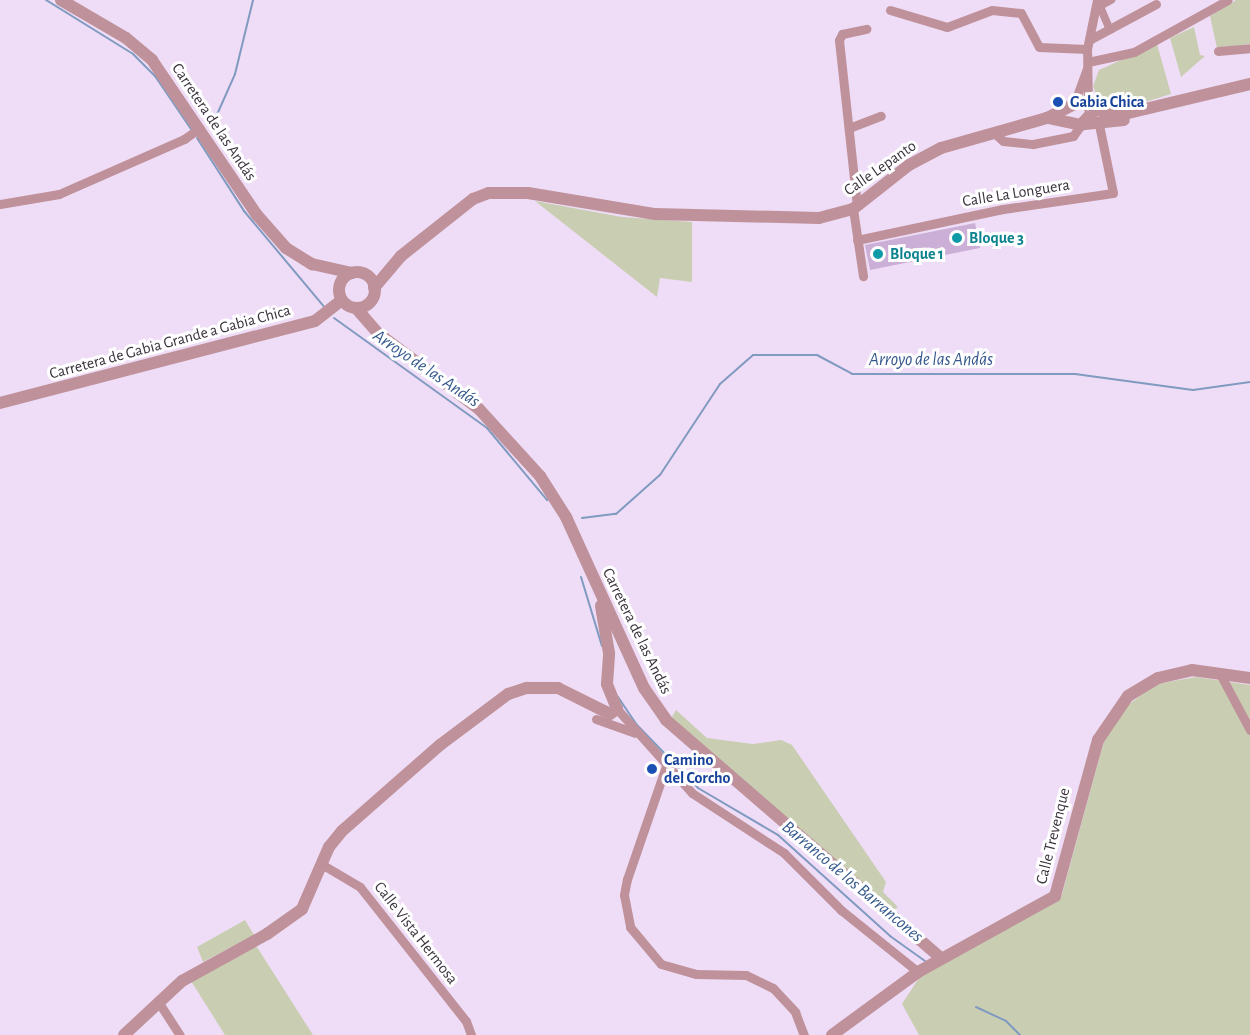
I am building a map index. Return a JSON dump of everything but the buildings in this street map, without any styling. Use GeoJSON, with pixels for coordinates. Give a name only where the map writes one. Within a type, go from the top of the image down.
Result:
{"type":"FeatureCollection","features":[{"type":"Feature","properties":{"kind":"street","name":"Carretera de las Andás"},"geometry":{"type":"LineString","coordinates":[[61,0],[139,47],[200,128],[257,215],[286,249],[332,271],[352,273]]}},
{"type":"Feature","properties":{"kind":"street"},"geometry":{"type":"LineString","coordinates":[[1099,0],[1095,37],[1112,29],[1100,6],[1111,0]]}},
{"type":"Feature","properties":{"kind":"street"},"geometry":{"type":"LineString","coordinates":[[993,132],[1003,141],[1033,144],[1073,136],[1090,107],[1088,44],[1099,0]]}},
{"type":"Feature","properties":{"kind":"street"},"geometry":{"type":"LineString","coordinates":[[1088,64],[1134,52],[1228,0]]}},
{"type":"Feature","properties":{"kind":"street"},"geometry":{"type":"LineString","coordinates":[[890,10],[947,27],[992,10],[1022,13],[1039,46],[1088,44],[1156,4]]}},
{"type":"Feature","properties":{"kind":"street"},"geometry":{"type":"LineString","coordinates":[[863,276],[857,240],[849,128],[839,40],[842,34],[866,29]]}},
{"type":"Feature","properties":{"kind":"street"},"geometry":{"type":"LineString","coordinates":[[1218,51],[1250,48]]}},
{"type":"Feature","properties":{"kind":"street"},"geometry":{"type":"LineString","coordinates":[[1081,124],[1070,116],[1088,64]]}},
{"type":"Feature","properties":{"kind":"street","name":"Calle Lepanto"},"geometry":{"type":"LineString","coordinates":[[384,271],[473,199],[489,193],[528,193],[656,214],[819,218],[855,207],[927,154],[993,132],[1047,118],[1073,105],[1120,115],[1250,84]]}},
{"type":"Feature","properties":{"kind":"street","name":"Calle Lepanto"},"geometry":{"type":"LineString","coordinates":[[1047,118],[1099,125],[1164,104]]}},
{"type":"Feature","properties":{"kind":"street"},"geometry":{"type":"LineString","coordinates":[[849,128],[881,116]]}},
{"type":"Feature","properties":{"kind":"street","name":"Calle La Longuera"},"geometry":{"type":"LineString","coordinates":[[857,240],[1003,209],[1113,193],[1099,125]]}},
{"type":"Feature","properties":{"kind":"street"},"geometry":{"type":"LineString","coordinates":[[0,204],[59,194],[184,139],[200,128]]}},
{"type":"Feature","properties":{"kind":"street"},"geometry":{"type":"LineString","coordinates":[[332,271],[342,300],[356,308],[370,302]]}},
{"type":"Feature","properties":{"kind":"street"},"geometry":{"type":"LineString","coordinates":[[339,287],[352,273],[367,276],[384,271]]}},
{"type":"Feature","properties":{"kind":"street"},"geometry":{"type":"LineString","coordinates":[[372,324],[370,302],[374,288],[384,271]]}},
{"type":"Feature","properties":{"kind":"street"},"geometry":{"type":"LineString","coordinates":[[367,276],[374,288]]}},
{"type":"Feature","properties":{"kind":"street","name":"Carretera de Gabia Grande a Gabia Chica"},"geometry":{"type":"LineString","coordinates":[[0,403],[315,321],[342,300]]}},
{"type":"Feature","properties":{"kind":"street","name":"Carretera de las Andás"},"geometry":{"type":"LineString","coordinates":[[356,308],[372,324],[511,439],[566,517],[600,599],[616,625],[615,649],[666,720],[941,958]]}},
{"type":"Feature","properties":{"kind":"street"},"geometry":{"type":"LineString","coordinates":[[600,599],[615,649],[616,710],[635,733],[707,805],[784,853],[841,910],[918,972]]}},
{"type":"Feature","properties":{"kind":"street","name":"Calle Trevenque"},"geometry":{"type":"LineString","coordinates":[[832,1035],[918,972],[1055,896],[1081,792],[1098,740],[1117,708],[1158,678],[1192,670],[1250,678]]}},
{"type":"Feature","properties":{"kind":"street"},"geometry":{"type":"LineString","coordinates":[[1219,672],[1250,730]]}},
{"type":"Feature","properties":{"kind":"street"},"geometry":{"type":"LineString","coordinates":[[127,1034],[182,981],[293,916],[312,895],[323,865],[342,831],[440,745],[508,694],[527,688],[558,688],[596,714],[635,733]]}},
{"type":"Feature","properties":{"kind":"street"},"geometry":{"type":"LineString","coordinates":[[596,714],[616,710]]}},
{"type":"Feature","properties":{"kind":"street"},"geometry":{"type":"LineString","coordinates":[[666,766],[627,879],[630,927],[661,964],[696,974],[746,975],[773,988],[795,1012],[804,1035]]}},
{"type":"Feature","properties":{"kind":"street","name":"Calle Vista Hermosa"},"geometry":{"type":"LineString","coordinates":[[323,865],[360,887],[466,1021],[471,1035]]}},
{"type":"Feature","properties":{"kind":"street"},"geometry":{"type":"LineString","coordinates":[[159,1003],[180,1035]]}},
{"type":"Feature","properties":{"kind":"green space"},"geometry":{"type":"Polygon","coordinates":[[[1236,0],[1250,0],[1250,44],[1217,48],[1210,16],[1236,0]]]}},
{"type":"Feature","properties":{"kind":"green space"},"geometry":{"type":"Polygon","coordinates":[[[1194,27],[1200,55],[1205,56],[1181,77],[1170,38],[1194,27]]]}},
{"type":"Feature","properties":{"kind":"green space"},"geometry":{"type":"Polygon","coordinates":[[[1157,44],[1171,94],[1120,110],[1100,105],[1093,86],[1099,70],[1157,44]]]}},
{"type":"Feature","properties":{"kind":"green space"},"geometry":{"type":"Polygon","coordinates":[[[535,201],[622,217],[692,222],[692,282],[660,278],[657,297],[535,201]]]}},
{"type":"Feature","properties":{"kind":"green space"},"geometry":{"type":"Polygon","coordinates":[[[1196,677],[1250,685],[1250,1035],[919,1035],[902,1004],[919,978],[1061,898],[1105,737],[1128,705],[1156,684],[1196,677]]]}},
{"type":"Feature","properties":{"kind":"green space"},"geometry":{"type":"Polygon","coordinates":[[[676,710],[707,738],[753,744],[781,740],[792,745],[886,882],[883,892],[898,907],[894,910],[686,733],[672,717],[676,710]]]}},
{"type":"Feature","properties":{"kind":"green space"},"geometry":{"type":"Polygon","coordinates":[[[245,920],[254,935],[203,962],[197,947],[245,920]]]}},
{"type":"Feature","properties":{"kind":"green space"},"geometry":{"type":"Polygon","coordinates":[[[255,944],[313,1035],[225,1035],[191,981],[255,944]]]}},
{"type":"Feature","properties":{"kind":"waterway","name":"Arroyo de las Andás"},"geometry":{"type":"LineString","coordinates":[[46,0],[133,54],[155,76],[191,129]]}},
{"type":"Feature","properties":{"kind":"waterway"},"geometry":{"type":"LineString","coordinates":[[211,128],[235,74],[253,0]]}},
{"type":"Feature","properties":{"kind":"waterway","name":"Arroyo de las Andás"},"geometry":{"type":"LineString","coordinates":[[197,138],[244,211],[325,308]]}},
{"type":"Feature","properties":{"kind":"waterway","name":"Arroyo de las Andás"},"geometry":{"type":"LineString","coordinates":[[334,318],[487,428],[547,500]]}},
{"type":"Feature","properties":{"kind":"waterway","name":"Arroyo de las Andás"},"geometry":{"type":"LineString","coordinates":[[582,518],[616,514],[660,475],[720,384],[753,355],[817,355],[852,374],[1075,374],[1193,390],[1250,382]]}},
{"type":"Feature","properties":{"kind":"waterway"},"geometry":{"type":"LineString","coordinates":[[581,577],[602,646]]}},
{"type":"Feature","properties":{"kind":"waterway","name":"Barranco de los Barrancones"},"geometry":{"type":"LineString","coordinates":[[618,697],[636,724],[698,788],[778,835],[890,936],[925,961]]}},
{"type":"Feature","properties":{"kind":"waterway","name":"Barranco de los Barrancones"},"geometry":{"type":"LineString","coordinates":[[976,1007],[1006,1021],[1020,1035]]}},
{"type":"Feature","properties":{"kind":"place","name":"Gabia Chica"},"geometry":{"type":"Point","coordinates":[1058,102]}},
{"type":"Feature","properties":{"kind":"place","name":"Bloque 3"},"geometry":{"type":"Point","coordinates":[957,238]}},
{"type":"Feature","properties":{"kind":"place","name":"Bloque 1"},"geometry":{"type":"Point","coordinates":[878,254]}},
{"type":"Feature","properties":{"kind":"place","name":"Camino del Corcho"},"geometry":{"type":"Point","coordinates":[652,769]}}]}
